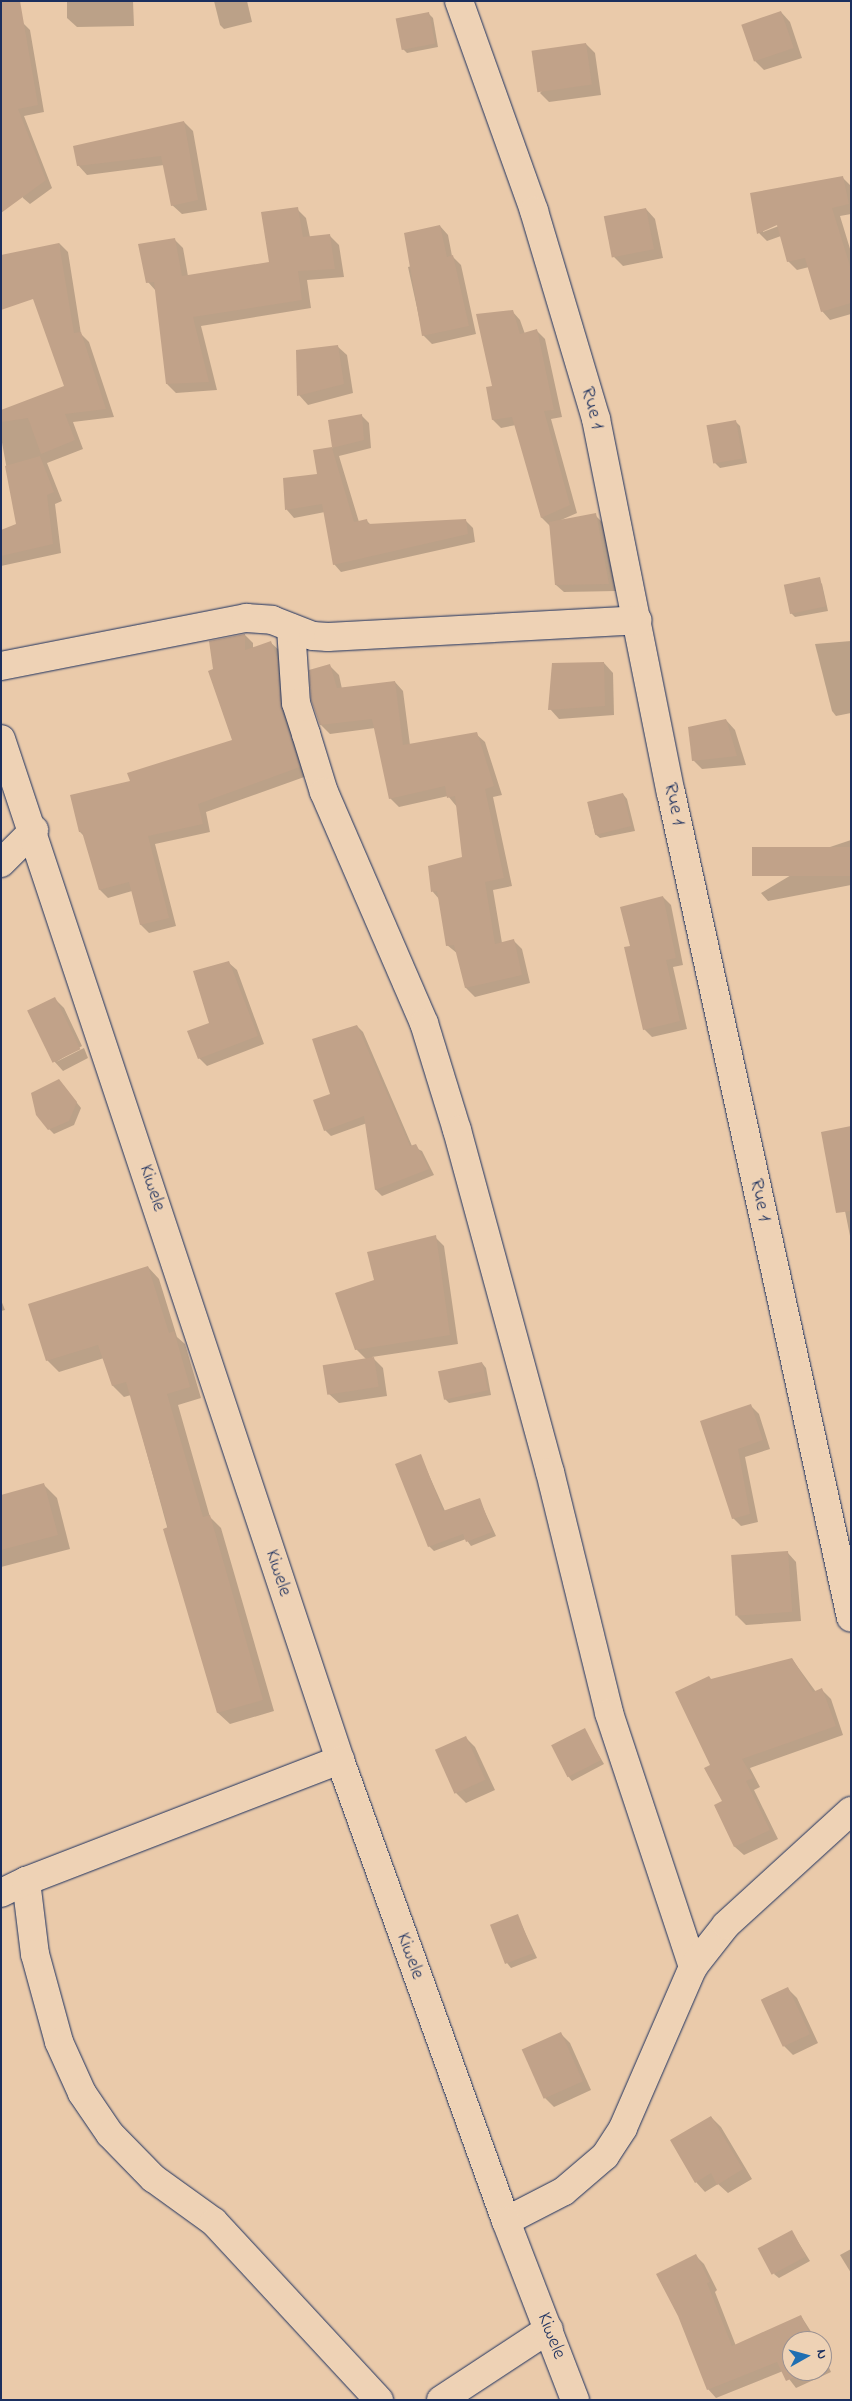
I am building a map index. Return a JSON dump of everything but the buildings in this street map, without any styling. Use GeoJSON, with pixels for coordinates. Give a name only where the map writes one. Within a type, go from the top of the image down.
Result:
{"type":"FeatureCollection","features":[{"type":"Feature","properties":{"kind":"street","name":"Rue 1"},"geometry":{"type":"LineString","coordinates":[[459,1],[534,211],[596,419],[638,620],[671,793],[851,1618]]}},
{"type":"Feature","properties":{"kind":"street"},"geometry":{"type":"LineString","coordinates":[[1,666],[246,618],[272,620],[292,628],[328,637],[638,620]]}},
{"type":"Feature","properties":{"kind":"street"},"geometry":{"type":"LineString","coordinates":[[292,628],[296,703],[324,792],[424,1023],[457,1130],[550,1472],[609,1713],[693,1967]]}},
{"type":"Feature","properties":{"kind":"street","name":"Kiwele"},"geometry":{"type":"LineString","coordinates":[[1,739],[34,830],[340,1760],[506,2221],[549,2329],[574,2400]]}},
{"type":"Feature","properties":{"kind":"street"},"geometry":{"type":"LineString","coordinates":[[1,863],[34,830]]}},
{"type":"Feature","properties":{"kind":"street"},"geometry":{"type":"LineString","coordinates":[[1,1893],[26,1881],[340,1760]]}},
{"type":"Feature","properties":{"kind":"street"},"geometry":{"type":"LineString","coordinates":[[506,2221],[564,2191],[604,2156],[624,2128],[693,1967],[726,1925],[851,1811]]}},
{"type":"Feature","properties":{"kind":"street"},"geometry":{"type":"LineString","coordinates":[[26,1881],[35,1954],[59,2042],[82,2093],[116,2140],[153,2178],[214,2222],[379,2400]]}},
{"type":"Feature","properties":{"kind":"street"},"geometry":{"type":"LineString","coordinates":[[441,2400],[549,2329]]}}]}
